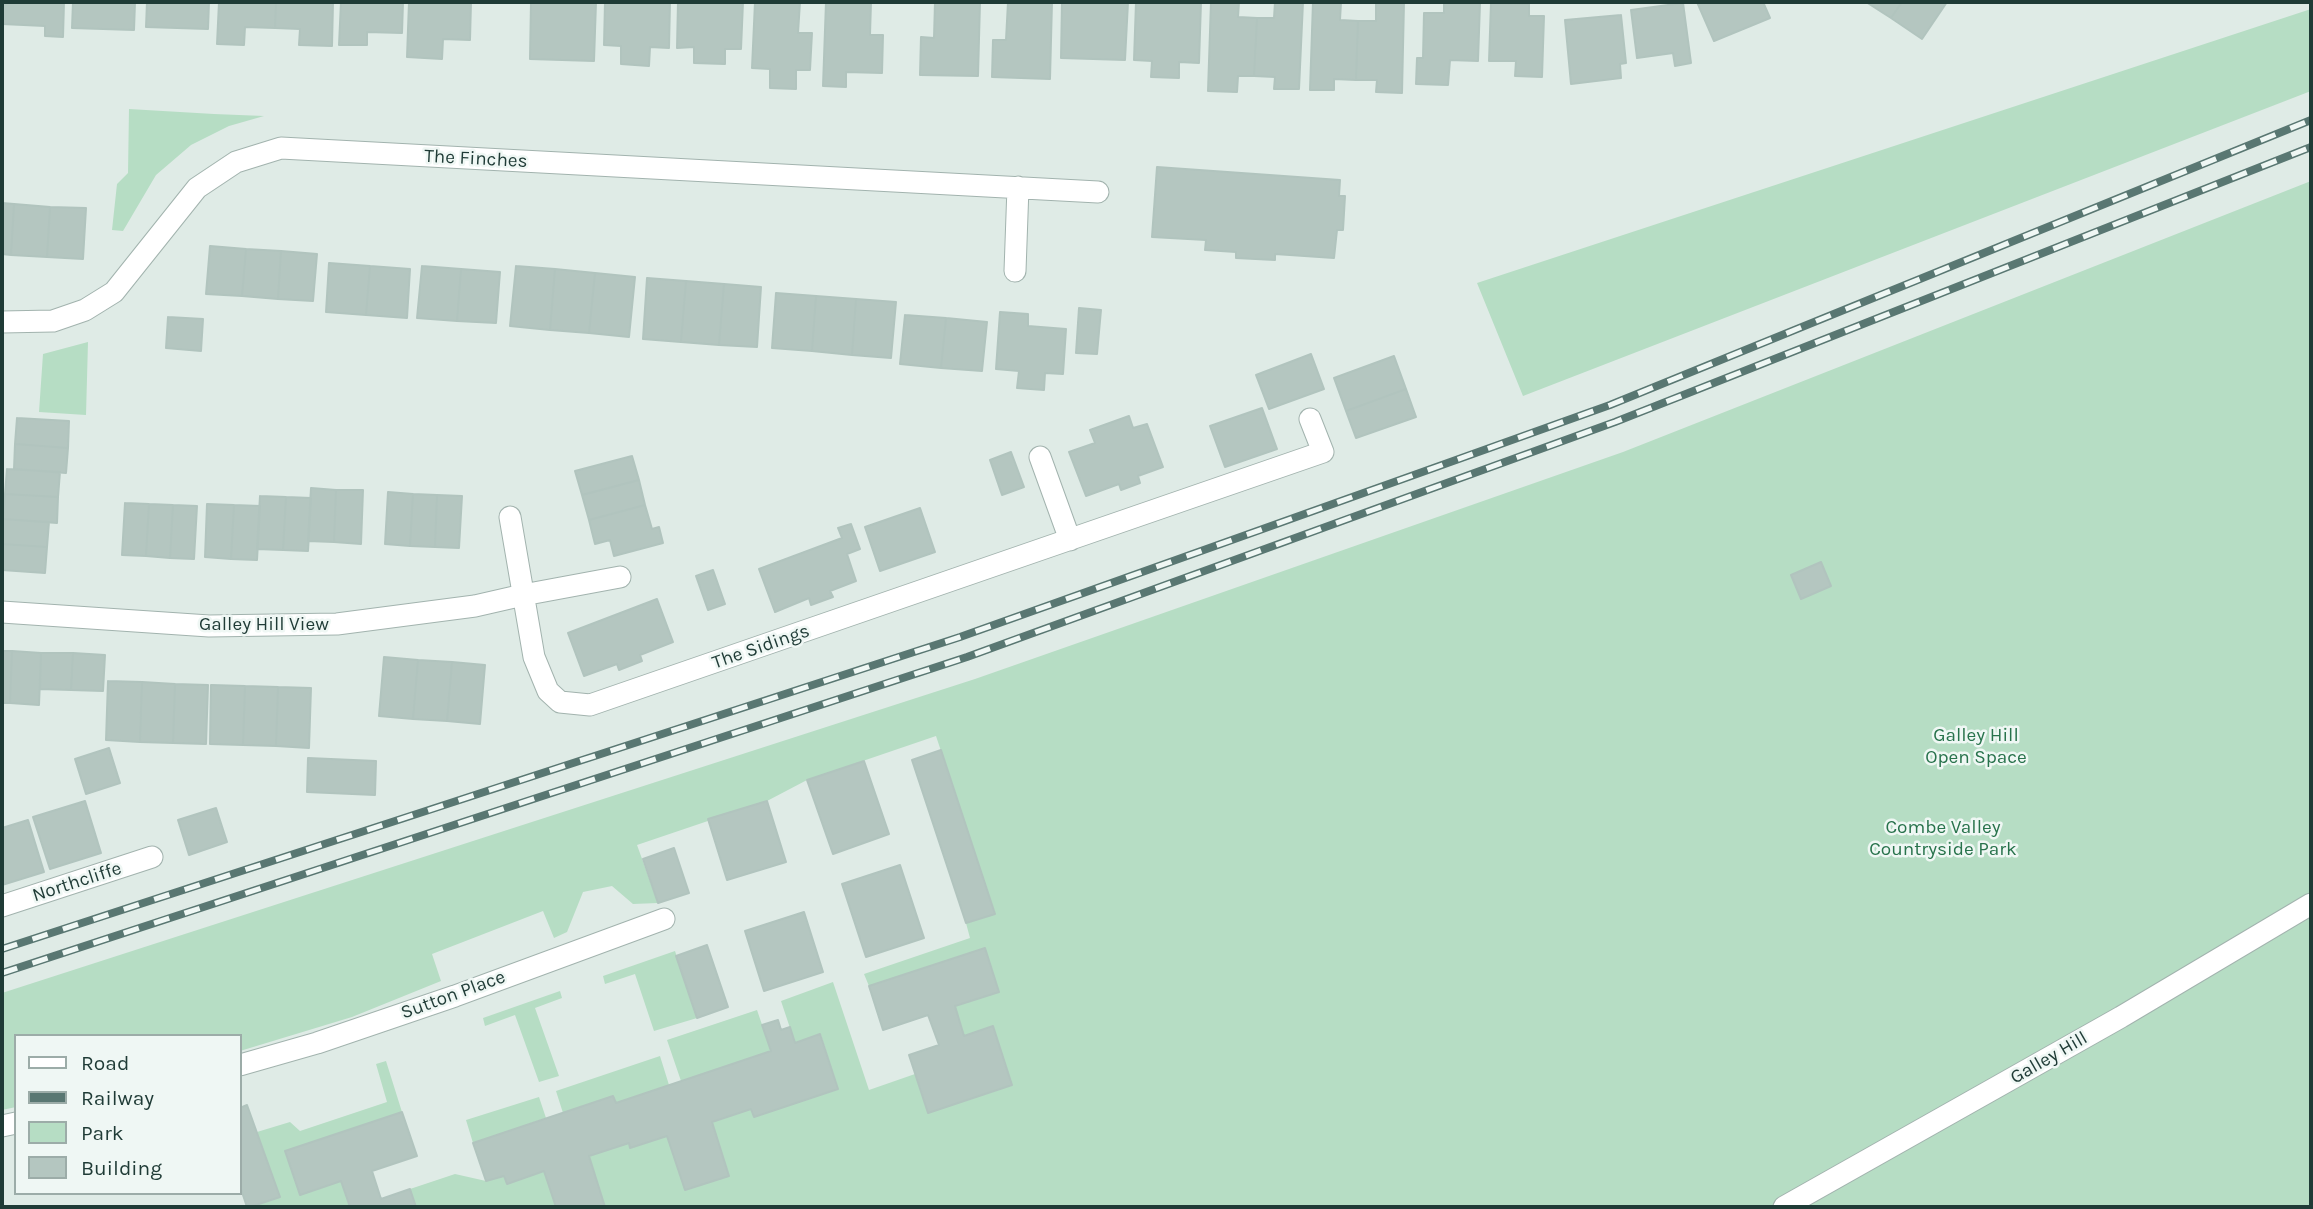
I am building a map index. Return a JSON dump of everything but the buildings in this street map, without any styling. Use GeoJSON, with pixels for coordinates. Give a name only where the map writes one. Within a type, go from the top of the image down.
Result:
{"type":"FeatureCollection","features":[{"type":"Feature","properties":{"kind":"street","name":"The Finches"},"geometry":{"type":"LineString","coordinates":[[2,322],[53,321],[85,310],[114,292],[197,188],[236,162],[281,148],[1098,192]]}},
{"type":"Feature","properties":{"kind":"street"},"geometry":{"type":"LineString","coordinates":[[1015,271],[1018,187]]}},
{"type":"Feature","properties":{"kind":"street","name":"The Sidings"},"geometry":{"type":"LineString","coordinates":[[523,595],[534,657],[548,691],[561,702],[590,705],[1323,452],[1310,419]]}},
{"type":"Feature","properties":{"kind":"street"},"geometry":{"type":"LineString","coordinates":[[1040,457],[1070,540]]}},
{"type":"Feature","properties":{"kind":"street"},"geometry":{"type":"LineString","coordinates":[[510,517],[523,595]]}},
{"type":"Feature","properties":{"kind":"street","name":"Galley Hill View"},"geometry":{"type":"LineString","coordinates":[[2,612],[209,626],[337,624],[475,606],[620,578]]}},
{"type":"Feature","properties":{"kind":"street","name":"Northcliffe"},"geometry":{"type":"LineString","coordinates":[[2,906],[152,857]]}},
{"type":"Feature","properties":{"kind":"street","name":"Galley Hill"},"geometry":{"type":"LineString","coordinates":[[1784,1207],[2121,1017],[2311,904]]}},
{"type":"Feature","properties":{"kind":"street","name":"Sutton Place"},"geometry":{"type":"LineString","coordinates":[[242,1064],[317,1043],[442,1000],[664,919]]}},
{"type":"Feature","properties":{"kind":"green space"},"geometry":{"type":"Polygon","coordinates":[[[2311,9],[2311,91],[1523,396],[1477,283],[2311,9]]]}},
{"type":"Feature","properties":{"kind":"green space"},"geometry":{"type":"Polygon","coordinates":[[[129,109],[264,116],[229,126],[191,145],[156,175],[123,231],[112,230],[117,184],[128,173],[129,109]]]}},
{"type":"Feature","properties":{"kind":"green space","name":"Combe Valley Countryside Park"},"geometry":{"type":"Polygon","coordinates":[[[2311,181],[2311,1207],[605,1207],[589,1156],[629,1143],[631,1148],[667,1136],[685,1190],[729,1175],[712,1122],[751,1109],[755,1117],[838,1089],[821,1035],[795,1043],[781,1001],[833,982],[869,1090],[915,1074],[928,1112],[1012,1085],[993,1026],[964,1036],[955,1006],[999,991],[985,948],[869,986],[864,974],[970,938],[966,923],[995,913],[936,736],[807,780],[767,801],[637,845],[658,903],[633,904],[612,886],[583,892],[567,932],[554,938],[543,911],[432,954],[441,981],[352,1017],[242,1050],[242,1034],[14,1034],[14,1107],[2,1110],[2,993],[975,679],[1623,452],[2311,181]]]}},
{"type":"Feature","properties":{"kind":"green space"},"geometry":{"type":"Polygon","coordinates":[[[88,342],[86,415],[39,412],[43,354],[88,342]]]}},
{"type":"Feature","properties":{"kind":"green space"},"geometry":{"type":"Polygon","coordinates":[[[675,951],[697,1018],[654,1031],[635,974],[605,984],[603,976],[675,951]]]}},
{"type":"Feature","properties":{"kind":"green space"},"geometry":{"type":"Polygon","coordinates":[[[560,991],[562,998],[535,1008],[559,1076],[539,1082],[515,1015],[485,1026],[483,1018],[560,991]]]}},
{"type":"Feature","properties":{"kind":"green space"},"geometry":{"type":"Polygon","coordinates":[[[757,1010],[771,1051],[681,1081],[667,1040],[757,1010]]]}},
{"type":"Feature","properties":{"kind":"green space"},"geometry":{"type":"Polygon","coordinates":[[[660,1056],[669,1085],[616,1103],[613,1096],[563,1113],[556,1091],[660,1056]]]}},
{"type":"Feature","properties":{"kind":"green space"},"geometry":{"type":"Polygon","coordinates":[[[386,1061],[402,1112],[285,1152],[300,1195],[341,1181],[350,1207],[250,1207],[279,1197],[257,1132],[290,1122],[300,1131],[387,1102],[376,1064],[386,1061]]]}},
{"type":"Feature","properties":{"kind":"green space"},"geometry":{"type":"Polygon","coordinates":[[[539,1097],[546,1118],[473,1143],[466,1120],[539,1097]]]}},
{"type":"Feature","properties":{"kind":"green space"},"geometry":{"type":"Polygon","coordinates":[[[544,1171],[556,1207],[416,1207],[410,1189],[455,1174],[486,1181],[504,1176],[507,1183],[544,1171]]]}},
{"type":"Feature","properties":{"kind":"railway"},"geometry":{"type":"LineString","coordinates":[[2,949],[960,637],[1610,405],[2311,120]]}},
{"type":"Feature","properties":{"kind":"railway"},"geometry":{"type":"LineString","coordinates":[[2,973],[967,657],[1615,422],[2311,147]]}},
{"type":"Feature","properties":{"kind":"park label","name":"Galley Hill Open Space"},"geometry":{"type":"Point","coordinates":[1976,747]}}]}
